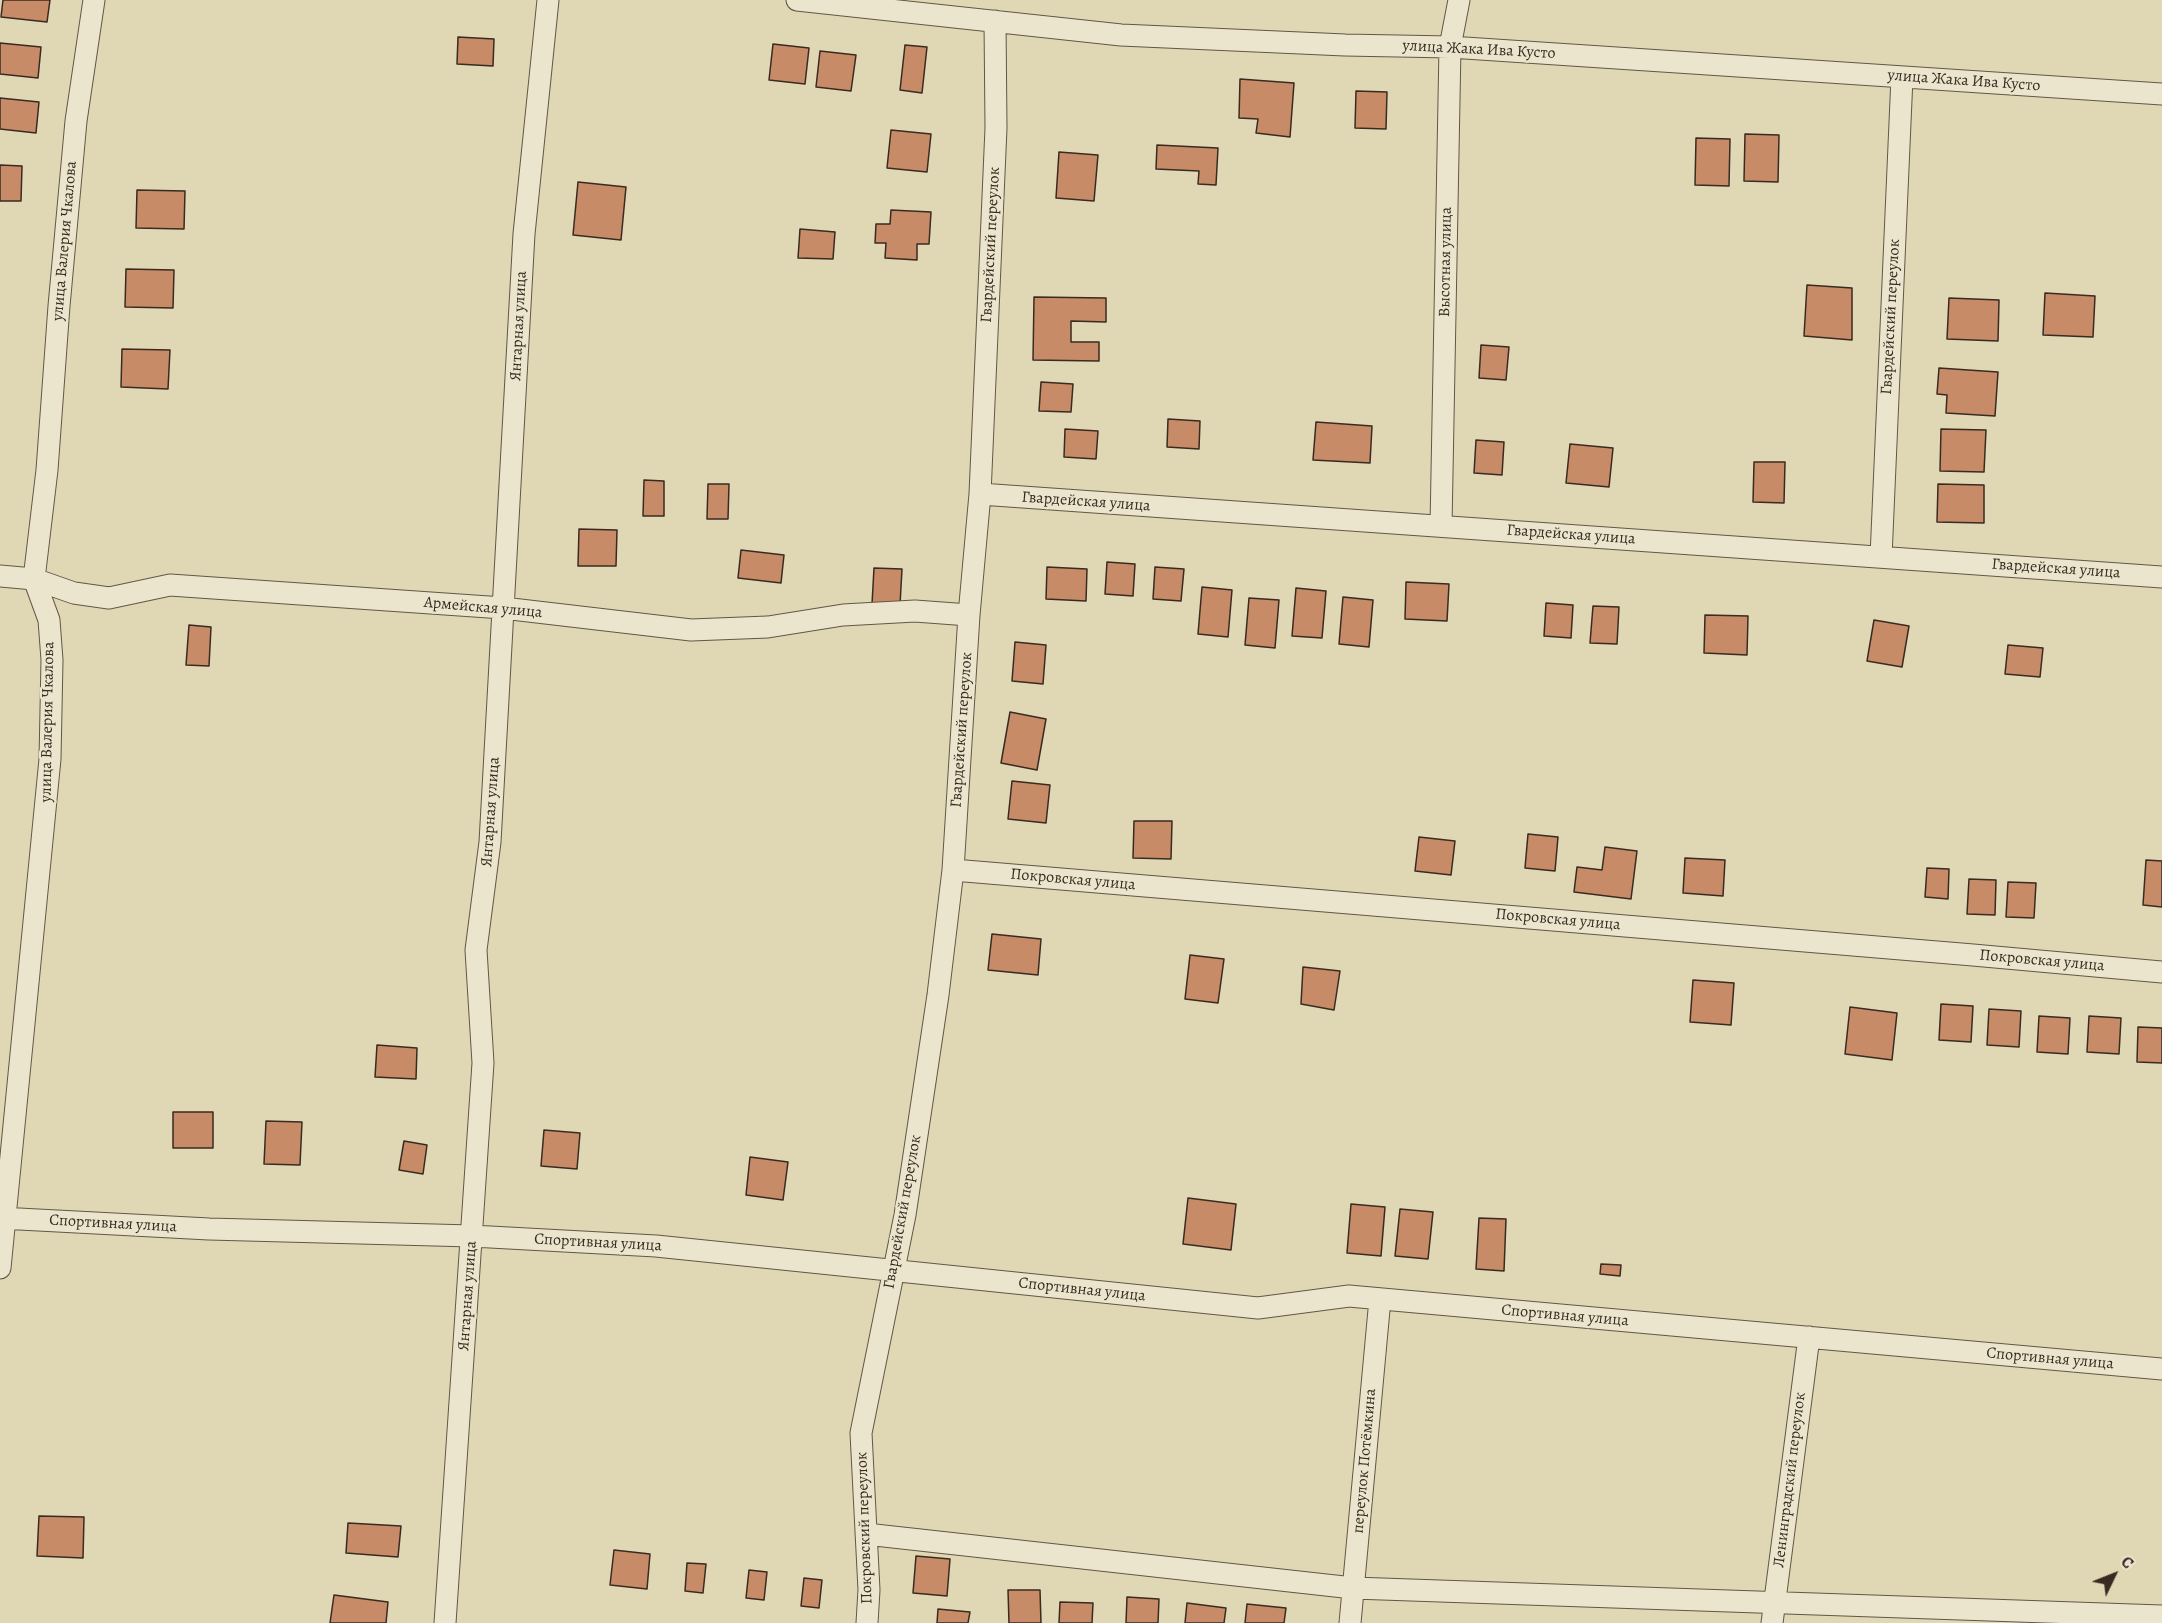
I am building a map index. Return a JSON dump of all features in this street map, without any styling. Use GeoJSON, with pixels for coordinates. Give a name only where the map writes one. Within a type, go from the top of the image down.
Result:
{"type":"FeatureCollection","features":[{"type":"Feature","properties":{"kind":"street","name":"улица Валерия Чкалова"},"geometry":{"type":"LineString","coordinates":[[0,1268],[3,1218],[50,759],[52,660],[49,620],[34,579],[47,470],[76,121],[94,0]]}},
{"type":"Feature","properties":{"kind":"street","name":"Янтарная улица"},"geometry":{"type":"LineString","coordinates":[[445,1623],[483,1064],[477,950],[490,842],[524,234],[548,0]]}},
{"type":"Feature","properties":{"kind":"street","name":"улица Жака Ива Кусто"},"geometry":{"type":"LineString","coordinates":[[797,0],[1121,34],[1334,45],[1450,47],[2162,94]]}},
{"type":"Feature","properties":{"kind":"street","name":"Высотная улица"},"geometry":{"type":"LineString","coordinates":[[1441,526],[1450,47],[1460,0]]}},
{"type":"Feature","properties":{"kind":"street","name":"Гвардейский переулок"},"geometry":{"type":"LineString","coordinates":[[861,1432],[905,1215],[938,995],[953,870],[969,615],[980,495],[996,128],[995,21]]}},
{"type":"Feature","properties":{"kind":"street","name":"Гвардейский переулок"},"geometry":{"type":"LineString","coordinates":[[1881,557],[1902,77]]}},
{"type":"Feature","properties":{"kind":"street","name":"Гвардейская улица"},"geometry":{"type":"LineString","coordinates":[[980,495],[2162,577]]}},
{"type":"Feature","properties":{"kind":"street","name":"Армейская улица"},"geometry":{"type":"LineString","coordinates":[[0,576],[34,579],[74,593],[109,598],[170,585],[503,608],[691,630],[768,627],[843,615],[915,611],[969,615]]}},
{"type":"Feature","properties":{"kind":"street","name":"Покровская улица"},"geometry":{"type":"LineString","coordinates":[[953,870],[2162,972]]}},
{"type":"Feature","properties":{"kind":"street","name":"Спортивная улица"},"geometry":{"type":"LineString","coordinates":[[3,1218],[209,1229],[472,1236],[656,1246],[1258,1308],[1349,1296],[2162,1369]]}},
{"type":"Feature","properties":{"kind":"street","name":"переулок Потёмкина"},"geometry":{"type":"LineString","coordinates":[[1350,1623],[1380,1299]]}},
{"type":"Feature","properties":{"kind":"street","name":"Ленинградский переулок"},"geometry":{"type":"LineString","coordinates":[[1773,1613],[1809,1337]]}},
{"type":"Feature","properties":{"kind":"street","name":"Покровский переулок"},"geometry":{"type":"LineString","coordinates":[[861,1432],[869,1590],[867,1623]]}},
{"type":"Feature","properties":{"kind":"street"},"geometry":{"type":"LineString","coordinates":[[866,1534],[1353,1588],[1773,1613],[2162,1617]]}},
{"type":"Feature","properties":{"kind":"building"},"geometry":{"type":"Polygon","coordinates":[[[3,0],[50,0],[47,22],[1,17],[3,0]]]}},
{"type":"Feature","properties":{"kind":"building"},"geometry":{"type":"Polygon","coordinates":[[[458,37],[494,39],[493,66],[457,64],[458,37]]]}},
{"type":"Feature","properties":{"kind":"building"},"geometry":{"type":"Polygon","coordinates":[[[0,43],[41,47],[38,78],[0,74],[0,43]]]}},
{"type":"Feature","properties":{"kind":"building"},"geometry":{"type":"Polygon","coordinates":[[[773,44],[809,48],[805,84],[769,80],[773,44]]]}},
{"type":"Feature","properties":{"kind":"building"},"geometry":{"type":"Polygon","coordinates":[[[905,45],[927,47],[922,93],[900,90],[905,45]]]}},
{"type":"Feature","properties":{"kind":"building"},"geometry":{"type":"Polygon","coordinates":[[[820,51],[856,55],[851,91],[816,87],[820,51]]]}},
{"type":"Feature","properties":{"kind":"building"},"geometry":{"type":"Polygon","coordinates":[[[1240,79],[1294,83],[1290,137],[1256,133],[1258,119],[1239,118],[1240,79]]]}},
{"type":"Feature","properties":{"kind":"building"},"geometry":{"type":"Polygon","coordinates":[[[1356,91],[1387,92],[1386,129],[1355,128],[1356,91]]]}},
{"type":"Feature","properties":{"kind":"building"},"geometry":{"type":"Polygon","coordinates":[[[0,98],[39,102],[36,133],[0,129],[0,98]]]}},
{"type":"Feature","properties":{"kind":"building"},"geometry":{"type":"Polygon","coordinates":[[[891,130],[931,134],[927,172],[887,168],[891,130]]]}},
{"type":"Feature","properties":{"kind":"building"},"geometry":{"type":"Polygon","coordinates":[[[1745,134],[1779,135],[1778,182],[1744,181],[1745,134]]]}},
{"type":"Feature","properties":{"kind":"building"},"geometry":{"type":"Polygon","coordinates":[[[1696,138],[1730,139],[1729,186],[1695,185],[1696,138]]]}},
{"type":"Feature","properties":{"kind":"building"},"geometry":{"type":"Polygon","coordinates":[[[1157,145],[1218,148],[1216,185],[1198,184],[1199,171],[1156,169],[1157,145]]]}},
{"type":"Feature","properties":{"kind":"building"},"geometry":{"type":"Polygon","coordinates":[[[1059,152],[1098,155],[1094,201],[1056,198],[1059,152]]]}},
{"type":"Feature","properties":{"kind":"building"},"geometry":{"type":"Polygon","coordinates":[[[0,165],[22,166],[21,201],[0,201],[0,165]]]}},
{"type":"Feature","properties":{"kind":"building"},"geometry":{"type":"Polygon","coordinates":[[[578,182],[626,187],[621,240],[573,235],[578,182]]]}},
{"type":"Feature","properties":{"kind":"building"},"geometry":{"type":"Polygon","coordinates":[[[137,190],[185,191],[184,229],[136,228],[137,190]]]}},
{"type":"Feature","properties":{"kind":"building"},"geometry":{"type":"Polygon","coordinates":[[[891,210],[931,212],[929,244],[917,244],[917,260],[885,258],[886,243],[875,243],[876,224],[890,224],[891,210]]]}},
{"type":"Feature","properties":{"kind":"building"},"geometry":{"type":"Polygon","coordinates":[[[800,229],[835,232],[833,259],[798,258],[800,229]]]}},
{"type":"Feature","properties":{"kind":"building"},"geometry":{"type":"Polygon","coordinates":[[[126,269],[174,270],[173,308],[125,307],[126,269]]]}},
{"type":"Feature","properties":{"kind":"building"},"geometry":{"type":"Polygon","coordinates":[[[1807,285],[1852,288],[1852,340],[1804,336],[1807,285]]]}},
{"type":"Feature","properties":{"kind":"building"},"geometry":{"type":"Polygon","coordinates":[[[2045,293],[2095,296],[2093,337],[2043,335],[2045,293]]]}},
{"type":"Feature","properties":{"kind":"building"},"geometry":{"type":"Polygon","coordinates":[[[1034,297],[1106,298],[1106,322],[1071,321],[1071,342],[1099,342],[1099,361],[1033,360],[1034,297]]]}},
{"type":"Feature","properties":{"kind":"building"},"geometry":{"type":"Polygon","coordinates":[[[1949,298],[1999,300],[1998,341],[1947,339],[1949,298]]]}},
{"type":"Feature","properties":{"kind":"building"},"geometry":{"type":"Polygon","coordinates":[[[1481,345],[1509,347],[1506,380],[1479,378],[1481,345]]]}},
{"type":"Feature","properties":{"kind":"building"},"geometry":{"type":"Polygon","coordinates":[[[122,349],[170,350],[168,389],[121,387],[122,349]]]}},
{"type":"Feature","properties":{"kind":"building"},"geometry":{"type":"Polygon","coordinates":[[[1939,368],[1998,372],[1995,416],[1946,413],[1947,395],[1937,394],[1939,368]]]}},
{"type":"Feature","properties":{"kind":"building"},"geometry":{"type":"Polygon","coordinates":[[[1041,382],[1073,384],[1071,412],[1039,411],[1041,382]]]}},
{"type":"Feature","properties":{"kind":"building"},"geometry":{"type":"Polygon","coordinates":[[[1168,419],[1200,421],[1199,449],[1167,447],[1168,419]]]}},
{"type":"Feature","properties":{"kind":"building"},"geometry":{"type":"Polygon","coordinates":[[[1316,422],[1372,426],[1370,463],[1313,460],[1316,422]]]}},
{"type":"Feature","properties":{"kind":"building"},"geometry":{"type":"Polygon","coordinates":[[[1065,429],[1098,431],[1096,459],[1064,457],[1065,429]]]}},
{"type":"Feature","properties":{"kind":"building"},"geometry":{"type":"Polygon","coordinates":[[[1941,429],[1986,430],[1984,472],[1940,471],[1941,429]]]}},
{"type":"Feature","properties":{"kind":"building"},"geometry":{"type":"Polygon","coordinates":[[[1476,440],[1504,442],[1502,475],[1474,473],[1476,440]]]}},
{"type":"Feature","properties":{"kind":"building"},"geometry":{"type":"Polygon","coordinates":[[[1570,444],[1613,448],[1609,487],[1566,483],[1570,444]]]}},
{"type":"Feature","properties":{"kind":"building"},"geometry":{"type":"Polygon","coordinates":[[[1754,462],[1785,462],[1784,503],[1753,502],[1754,462]]]}},
{"type":"Feature","properties":{"kind":"building"},"geometry":{"type":"Polygon","coordinates":[[[644,480],[664,481],[664,516],[643,516],[644,480]]]}},
{"type":"Feature","properties":{"kind":"building"},"geometry":{"type":"Polygon","coordinates":[[[708,484],[729,484],[728,519],[707,519],[708,484]]]}},
{"type":"Feature","properties":{"kind":"building"},"geometry":{"type":"Polygon","coordinates":[[[1938,484],[1984,485],[1984,523],[1937,522],[1938,484]]]}},
{"type":"Feature","properties":{"kind":"building"},"geometry":{"type":"Polygon","coordinates":[[[579,529],[617,530],[616,566],[578,566],[579,529]]]}},
{"type":"Feature","properties":{"kind":"building"},"geometry":{"type":"Polygon","coordinates":[[[741,550],[784,555],[781,583],[738,578],[741,550]]]}},
{"type":"Feature","properties":{"kind":"building"},"geometry":{"type":"Polygon","coordinates":[[[1107,562],[1135,564],[1133,596],[1105,594],[1107,562]]]}},
{"type":"Feature","properties":{"kind":"building"},"geometry":{"type":"Polygon","coordinates":[[[1047,567],[1087,569],[1086,601],[1046,599],[1047,567]]]}},
{"type":"Feature","properties":{"kind":"building"},"geometry":{"type":"Polygon","coordinates":[[[1155,567],[1184,569],[1181,601],[1153,599],[1155,567]]]}},
{"type":"Feature","properties":{"kind":"building"},"geometry":{"type":"Polygon","coordinates":[[[874,568],[902,569],[900,605],[872,604],[874,568]]]}},
{"type":"Feature","properties":{"kind":"building"},"geometry":{"type":"Polygon","coordinates":[[[1406,582],[1449,584],[1447,621],[1405,619],[1406,582]]]}},
{"type":"Feature","properties":{"kind":"building"},"geometry":{"type":"Polygon","coordinates":[[[1202,587],[1232,590],[1228,637],[1198,634],[1202,587]]]}},
{"type":"Feature","properties":{"kind":"building"},"geometry":{"type":"Polygon","coordinates":[[[1296,588],[1326,591],[1322,638],[1292,636],[1296,588]]]}},
{"type":"Feature","properties":{"kind":"building"},"geometry":{"type":"Polygon","coordinates":[[[1343,597],[1373,600],[1369,647],[1339,644],[1343,597]]]}},
{"type":"Feature","properties":{"kind":"building"},"geometry":{"type":"Polygon","coordinates":[[[1249,598],[1279,600],[1275,648],[1245,645],[1249,598]]]}},
{"type":"Feature","properties":{"kind":"building"},"geometry":{"type":"Polygon","coordinates":[[[1546,603],[1573,605],[1571,638],[1544,636],[1546,603]]]}},
{"type":"Feature","properties":{"kind":"building"},"geometry":{"type":"Polygon","coordinates":[[[1593,606],[1619,607],[1617,644],[1590,643],[1593,606]]]}},
{"type":"Feature","properties":{"kind":"building"},"geometry":{"type":"Polygon","coordinates":[[[1705,615],[1748,616],[1747,655],[1704,653],[1705,615]]]}},
{"type":"Feature","properties":{"kind":"building"},"geometry":{"type":"Polygon","coordinates":[[[1874,620],[1909,626],[1902,667],[1867,661],[1874,620]]]}},
{"type":"Feature","properties":{"kind":"building"},"geometry":{"type":"Polygon","coordinates":[[[189,625],[211,627],[209,666],[186,665],[189,625]]]}},
{"type":"Feature","properties":{"kind":"building"},"geometry":{"type":"Polygon","coordinates":[[[1015,642],[1046,645],[1043,684],[1012,681],[1015,642]]]}},
{"type":"Feature","properties":{"kind":"building"},"geometry":{"type":"Polygon","coordinates":[[[2008,645],[2043,648],[2040,677],[2005,674],[2008,645]]]}},
{"type":"Feature","properties":{"kind":"building"},"geometry":{"type":"Polygon","coordinates":[[[1010,712],[1046,719],[1037,770],[1001,763],[1010,712]]]}},
{"type":"Feature","properties":{"kind":"building"},"geometry":{"type":"Polygon","coordinates":[[[1012,781],[1050,785],[1046,823],[1008,819],[1012,781]]]}},
{"type":"Feature","properties":{"kind":"building"},"geometry":{"type":"Polygon","coordinates":[[[1134,821],[1172,821],[1171,859],[1133,858],[1134,821]]]}},
{"type":"Feature","properties":{"kind":"building"},"geometry":{"type":"Polygon","coordinates":[[[1528,834],[1558,837],[1555,871],[1525,868],[1528,834]]]}},
{"type":"Feature","properties":{"kind":"building"},"geometry":{"type":"Polygon","coordinates":[[[1419,837],[1455,841],[1451,875],[1415,871],[1419,837]]]}},
{"type":"Feature","properties":{"kind":"building"},"geometry":{"type":"Polygon","coordinates":[[[1605,847],[1637,851],[1631,899],[1574,892],[1577,867],[1602,870],[1605,847]]]}},
{"type":"Feature","properties":{"kind":"building"},"geometry":{"type":"Polygon","coordinates":[[[1685,858],[1725,860],[1723,896],[1683,893],[1685,858]]]}},
{"type":"Feature","properties":{"kind":"building"},"geometry":{"type":"Polygon","coordinates":[[[2146,860],[2162,861],[2162,907],[2143,905],[2146,860]]]}},
{"type":"Feature","properties":{"kind":"building"},"geometry":{"type":"Polygon","coordinates":[[[1927,868],[1949,869],[1948,899],[1925,897],[1927,868]]]}},
{"type":"Feature","properties":{"kind":"building"},"geometry":{"type":"Polygon","coordinates":[[[1969,879],[1996,880],[1995,915],[1967,914],[1969,879]]]}},
{"type":"Feature","properties":{"kind":"building"},"geometry":{"type":"Polygon","coordinates":[[[2008,882],[2036,883],[2034,918],[2006,917],[2008,882]]]}},
{"type":"Feature","properties":{"kind":"building"},"geometry":{"type":"Polygon","coordinates":[[[992,934],[1041,939],[1038,975],[988,970],[992,934]]]}},
{"type":"Feature","properties":{"kind":"building"},"geometry":{"type":"Polygon","coordinates":[[[1190,955],[1224,959],[1218,1003],[1185,999],[1190,955]]]}},
{"type":"Feature","properties":{"kind":"building"},"geometry":{"type":"Polygon","coordinates":[[[1303,967],[1340,971],[1334,1010],[1301,1004],[1303,967]]]}},
{"type":"Feature","properties":{"kind":"building"},"geometry":{"type":"Polygon","coordinates":[[[1693,980],[1734,983],[1731,1025],[1690,1022],[1693,980]]]}},
{"type":"Feature","properties":{"kind":"building"},"geometry":{"type":"Polygon","coordinates":[[[1941,1004],[1973,1006],[1971,1042],[1939,1040],[1941,1004]]]}},
{"type":"Feature","properties":{"kind":"building"},"geometry":{"type":"Polygon","coordinates":[[[1850,1007],[1897,1013],[1892,1060],[1845,1054],[1850,1007]]]}},
{"type":"Feature","properties":{"kind":"building"},"geometry":{"type":"Polygon","coordinates":[[[1989,1009],[2021,1011],[2019,1047],[1987,1045],[1989,1009]]]}},
{"type":"Feature","properties":{"kind":"building"},"geometry":{"type":"Polygon","coordinates":[[[2039,1016],[2070,1018],[2068,1054],[2037,1052],[2039,1016]]]}},
{"type":"Feature","properties":{"kind":"building"},"geometry":{"type":"Polygon","coordinates":[[[2089,1016],[2121,1018],[2119,1054],[2087,1052],[2089,1016]]]}},
{"type":"Feature","properties":{"kind":"building"},"geometry":{"type":"Polygon","coordinates":[[[2138,1027],[2162,1028],[2162,1063],[2137,1062],[2138,1027]]]}},
{"type":"Feature","properties":{"kind":"building"},"geometry":{"type":"Polygon","coordinates":[[[377,1045],[417,1048],[416,1079],[375,1077],[377,1045]]]}},
{"type":"Feature","properties":{"kind":"building"},"geometry":{"type":"Polygon","coordinates":[[[173,1112],[213,1112],[213,1148],[173,1148],[173,1112]]]}},
{"type":"Feature","properties":{"kind":"building"},"geometry":{"type":"Polygon","coordinates":[[[266,1121],[302,1122],[300,1165],[264,1164],[266,1121]]]}},
{"type":"Feature","properties":{"kind":"building"},"geometry":{"type":"Polygon","coordinates":[[[544,1130],[580,1133],[577,1169],[541,1166],[544,1130]]]}},
{"type":"Feature","properties":{"kind":"building"},"geometry":{"type":"Polygon","coordinates":[[[404,1141],[427,1145],[423,1174],[399,1170],[404,1141]]]}},
{"type":"Feature","properties":{"kind":"building"},"geometry":{"type":"Polygon","coordinates":[[[750,1157],[788,1162],[783,1200],[746,1195],[750,1157]]]}},
{"type":"Feature","properties":{"kind":"building"},"geometry":{"type":"Polygon","coordinates":[[[1188,1198],[1236,1204],[1231,1250],[1183,1244],[1188,1198]]]}},
{"type":"Feature","properties":{"kind":"building"},"geometry":{"type":"Polygon","coordinates":[[[1351,1204],[1385,1207],[1381,1256],[1347,1253],[1351,1204]]]}},
{"type":"Feature","properties":{"kind":"building"},"geometry":{"type":"Polygon","coordinates":[[[1400,1209],[1433,1212],[1428,1259],[1395,1256],[1400,1209]]]}},
{"type":"Feature","properties":{"kind":"building"},"geometry":{"type":"Polygon","coordinates":[[[1479,1218],[1506,1219],[1504,1271],[1476,1269],[1479,1218]]]}},
{"type":"Feature","properties":{"kind":"building"},"geometry":{"type":"Polygon","coordinates":[[[1601,1264],[1621,1265],[1620,1276],[1600,1274],[1601,1264]]]}},
{"type":"Feature","properties":{"kind":"building"},"geometry":{"type":"Polygon","coordinates":[[[39,1516],[84,1517],[83,1558],[37,1556],[39,1516]]]}},
{"type":"Feature","properties":{"kind":"building"},"geometry":{"type":"Polygon","coordinates":[[[348,1523],[401,1526],[398,1557],[346,1553],[348,1523]]]}},
{"type":"Feature","properties":{"kind":"building"},"geometry":{"type":"Polygon","coordinates":[[[614,1550],[650,1554],[647,1589],[610,1585],[614,1550]]]}},
{"type":"Feature","properties":{"kind":"building"},"geometry":{"type":"Polygon","coordinates":[[[916,1556],[950,1559],[947,1596],[913,1593],[916,1556]]]}},
{"type":"Feature","properties":{"kind":"building"},"geometry":{"type":"Polygon","coordinates":[[[687,1563],[706,1564],[703,1593],[685,1591],[687,1563]]]}},
{"type":"Feature","properties":{"kind":"building"},"geometry":{"type":"Polygon","coordinates":[[[749,1570],[767,1572],[764,1600],[746,1598],[749,1570]]]}},
{"type":"Feature","properties":{"kind":"building"},"geometry":{"type":"Polygon","coordinates":[[[804,1578],[822,1580],[819,1608],[801,1606],[804,1578]]]}},
{"type":"Feature","properties":{"kind":"building"},"geometry":{"type":"Polygon","coordinates":[[[1008,1590],[1040,1590],[1041,1623],[1009,1623],[1008,1590]]]}},
{"type":"Feature","properties":{"kind":"building"},"geometry":{"type":"Polygon","coordinates":[[[334,1595],[388,1602],[386,1623],[330,1623],[334,1595]]]}},
{"type":"Feature","properties":{"kind":"building"},"geometry":{"type":"Polygon","coordinates":[[[1127,1597],[1159,1599],[1158,1623],[1126,1623],[1127,1597]]]}},
{"type":"Feature","properties":{"kind":"building"},"geometry":{"type":"Polygon","coordinates":[[[1060,1602],[1093,1603],[1092,1623],[1059,1623],[1060,1602]]]}},
{"type":"Feature","properties":{"kind":"building"},"geometry":{"type":"Polygon","coordinates":[[[1187,1603],[1226,1608],[1224,1623],[1185,1623],[1187,1603]]]}},
{"type":"Feature","properties":{"kind":"building"},"geometry":{"type":"Polygon","coordinates":[[[1247,1604],[1286,1608],[1284,1623],[1245,1623],[1247,1604]]]}},
{"type":"Feature","properties":{"kind":"building"},"geometry":{"type":"Polygon","coordinates":[[[938,1609],[970,1612],[968,1623],[937,1623],[938,1609]]]}}]}
